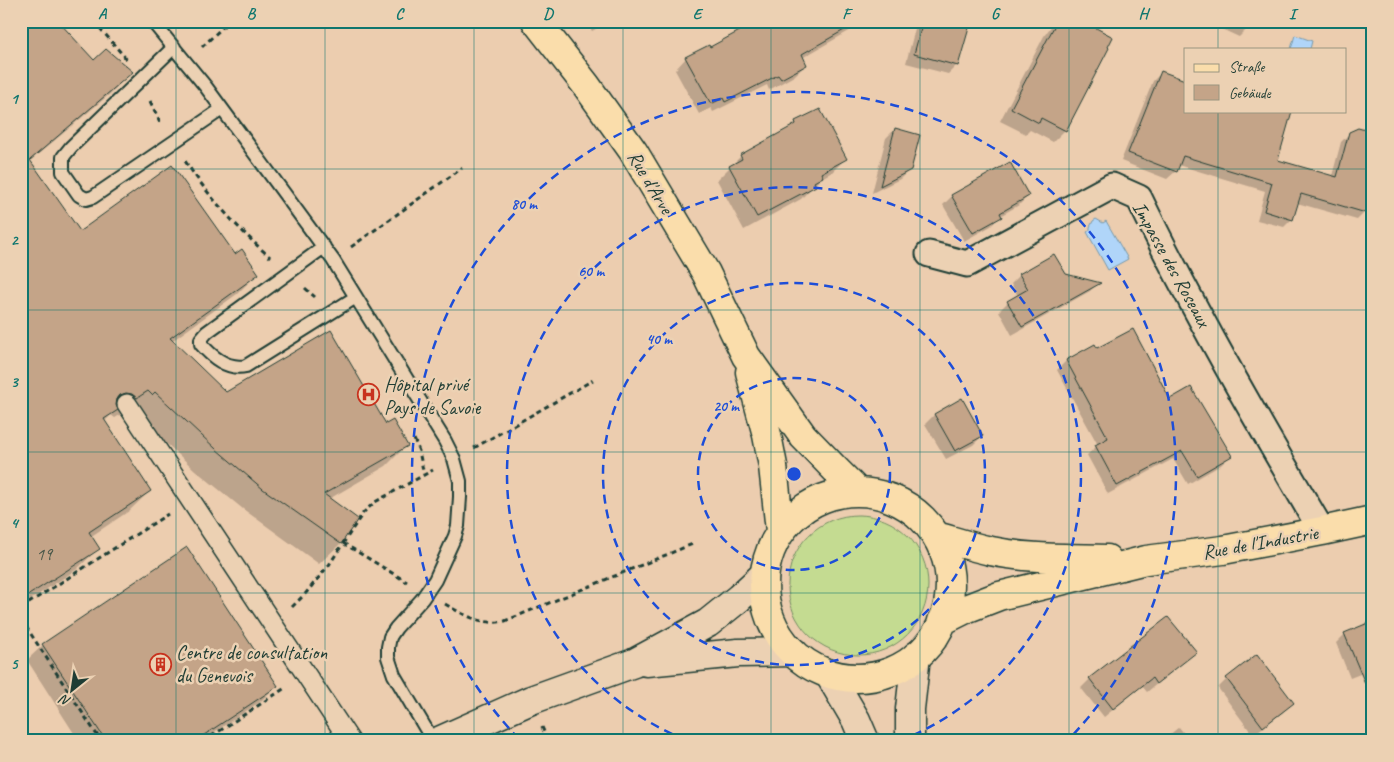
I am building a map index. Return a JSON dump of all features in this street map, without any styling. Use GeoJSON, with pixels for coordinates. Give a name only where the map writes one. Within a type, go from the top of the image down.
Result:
{"type":"FeatureCollection","features":[{"type":"Feature","properties":{"kind":"main road","name":"Rue d'Arve"},"geometry":{"type":"LineString","coordinates":[[536,21],[586,84],[633,151],[706,273],[746,356],[804,436],[858,492]]}},
{"type":"Feature","properties":{"kind":"main road","name":"Rue d'Arve"},"geometry":{"type":"LineString","coordinates":[[746,356],[774,466],[780,531]]}},
{"type":"Feature","properties":{"kind":"main road"},"geometry":{"type":"LineString","coordinates":[[858,492],[874,493],[888,497],[902,504],[921,518],[936,536],[947,563],[949,577],[947,607],[942,621],[930,642],[906,664],[882,674],[855,678],[829,674],[804,661],[793,652],[783,641],[769,617],[763,589],[767,559],[772,544],[792,517],[807,506],[823,498],[840,493],[858,492]]}},
{"type":"Feature","properties":{"kind":"main road","name":"Rue de l'Industrie"},"geometry":{"type":"LineString","coordinates":[[942,621],[999,596],[1146,560],[1223,550],[1373,520]]}},
{"type":"Feature","properties":{"kind":"main road","name":"Rue de l'Industrie"},"geometry":{"type":"LineString","coordinates":[[936,536],[992,551],[1022,555],[1053,558],[1146,560]]}},
{"type":"Feature","properties":{"kind":"main road"},"geometry":{"type":"LineString","coordinates":[[438,741],[531,700],[634,663],[708,623],[764,575]]}},
{"type":"Feature","properties":{"kind":"main road"},"geometry":{"type":"LineString","coordinates":[[634,663],[738,653],[793,652]]}},
{"type":"Feature","properties":{"kind":"main road"},"geometry":{"type":"LineString","coordinates":[[910,741],[910,709],[916,656]]}},
{"type":"Feature","properties":{"kind":"main road"},"geometry":{"type":"LineString","coordinates":[[829,674],[856,720],[865,741]]}},
{"type":"Feature","properties":{"kind":"street","name":"Impasse des Roseaux"},"geometry":{"type":"LineString","coordinates":[[929,254],[967,264],[1112,186],[1139,198],[1168,258],[1322,531]]}},
{"type":"Feature","properties":{"kind":"street"},"geometry":{"type":"LineString","coordinates":[[127,404],[350,741]]}},
{"type":"Feature","properties":{"kind":"lane"},"geometry":{"type":"LineString","coordinates":[[152,21],[222,109],[324,247],[445,441],[454,459],[460,481],[458,526],[455,536],[435,580],[427,593],[401,621],[390,637],[388,647],[388,657],[394,674],[433,741]]}},
{"type":"Feature","properties":{"kind":"lane"},"geometry":{"type":"LineString","coordinates":[[174,47],[63,157],[63,172],[79,195],[89,199],[93,197],[222,109]]}},
{"type":"Feature","properties":{"kind":"lane"},"geometry":{"type":"LineString","coordinates":[[324,247],[207,332],[201,339],[202,344],[218,360],[229,366],[240,368],[356,297]]}},
{"type":"Feature","properties":{"kind":"path"},"geometry":{"type":"LineString","coordinates":[[94,21],[134,68],[172,143],[220,207],[255,244],[289,272],[331,313]]}},
{"type":"Feature","properties":{"kind":"path"},"geometry":{"type":"LineString","coordinates":[[186,62],[229,21]]}},
{"type":"Feature","properties":{"kind":"path"},"geometry":{"type":"LineString","coordinates":[[153,129],[161,123]]}},
{"type":"Feature","properties":{"kind":"path"},"geometry":{"type":"LineString","coordinates":[[271,621],[306,594],[329,565],[363,513],[375,502],[593,380]]}},
{"type":"Feature","properties":{"kind":"path"},"geometry":{"type":"LineString","coordinates":[[412,433],[419,451],[424,475]]}},
{"type":"Feature","properties":{"kind":"path"},"geometry":{"type":"LineString","coordinates":[[21,608],[190,500]]}},
{"type":"Feature","properties":{"kind":"path"},"geometry":{"type":"LineString","coordinates":[[343,543],[468,617],[483,622],[498,623],[695,543]]}},
{"type":"Feature","properties":{"kind":"path"},"geometry":{"type":"LineString","coordinates":[[42,586],[46,592]]}},
{"type":"Feature","properties":{"kind":"path"},"geometry":{"type":"LineString","coordinates":[[21,619],[102,741]]}},
{"type":"Feature","properties":{"kind":"path"},"geometry":{"type":"LineString","coordinates":[[204,741],[306,674]]}},
{"type":"Feature","properties":{"kind":"green space"},"geometry":{"type":"Polygon","coordinates":[[[858,515],[872,516],[885,520],[907,536],[923,558],[927,571],[927,599],[923,612],[907,634],[885,650],[872,654],[858,655],[844,654],[831,650],[809,634],[793,612],[789,599],[788,585],[789,571],[793,558],[809,536],[831,520],[844,516],[858,515]]]}},
{"type":"Feature","properties":{"kind":"water"},"geometry":{"type":"Polygon","coordinates":[[[1295,35],[1312,41],[1310,48],[1291,48],[1295,35]]]}},
{"type":"Feature","properties":{"kind":"water"},"geometry":{"type":"Polygon","coordinates":[[[1096,219],[1103,223],[1106,221],[1128,259],[1108,270],[1087,232],[1096,219]]]}},
{"type":"Feature","properties":{"kind":"building"},"geometry":{"type":"Polygon","coordinates":[[[21,21],[58,21],[94,60],[106,49],[133,72],[30,160],[80,231],[172,165],[235,254],[242,249],[259,274],[170,338],[226,392],[331,330],[386,424],[393,420],[408,446],[324,494],[358,519],[341,544],[263,489],[216,449],[155,392],[152,395],[148,391],[137,398],[132,394],[126,393],[120,395],[117,399],[116,405],[118,410],[104,419],[151,491],[89,532],[100,549],[21,600],[21,21]]]}},
{"type":"Feature","properties":{"kind":"building"},"geometry":{"type":"Polygon","coordinates":[[[758,21],[860,21],[802,54],[807,65],[781,79],[778,75],[725,102],[723,98],[711,104],[685,57],[709,45],[710,47],[758,21]]]}},
{"type":"Feature","properties":{"kind":"building"},"geometry":{"type":"Polygon","coordinates":[[[923,21],[971,21],[958,66],[914,54],[923,21]]]}},
{"type":"Feature","properties":{"kind":"building"},"geometry":{"type":"Polygon","coordinates":[[[1057,21],[1083,21],[1113,37],[1066,131],[1041,118],[1039,123],[1011,108],[1057,21]]]}},
{"type":"Feature","properties":{"kind":"building"},"geometry":{"type":"Polygon","coordinates":[[[1161,71],[1184,80],[1184,112],[1292,112],[1278,160],[1337,177],[1349,132],[1358,128],[1373,132],[1373,190],[1366,213],[1301,194],[1293,220],[1264,211],[1272,183],[1183,156],[1177,172],[1128,153],[1161,71]]]}},
{"type":"Feature","properties":{"kind":"building"},"geometry":{"type":"Polygon","coordinates":[[[820,109],[847,159],[821,173],[823,177],[814,182],[816,186],[757,217],[729,166],[742,159],[740,155],[796,124],[795,121],[820,109]]]}},
{"type":"Feature","properties":{"kind":"building"},"geometry":{"type":"Polygon","coordinates":[[[895,128],[920,135],[911,170],[880,186],[895,128]]]}},
{"type":"Feature","properties":{"kind":"building"},"geometry":{"type":"Polygon","coordinates":[[[1010,162],[1029,196],[1000,213],[1002,217],[973,233],[951,195],[1010,162]]]}},
{"type":"Feature","properties":{"kind":"building"},"geometry":{"type":"Polygon","coordinates":[[[1054,254],[1066,274],[1101,283],[1022,327],[1007,301],[1028,289],[1019,274],[1054,254]]]}},
{"type":"Feature","properties":{"kind":"building"},"geometry":{"type":"Polygon","coordinates":[[[1133,329],[1170,399],[1191,387],[1232,456],[1197,476],[1182,451],[1117,486],[1095,445],[1108,438],[1066,360],[1095,344],[1097,348],[1133,329]]]}},
{"type":"Feature","properties":{"kind":"building"},"geometry":{"type":"Polygon","coordinates":[[[962,398],[983,436],[955,451],[934,414],[962,398]]]}},
{"type":"Feature","properties":{"kind":"building","name":"Centre de consultation du Genevois"},"geometry":{"type":"Polygon","coordinates":[[[187,547],[278,686],[195,741],[106,741],[42,644],[187,547]]]}},
{"type":"Feature","properties":{"kind":"building"},"geometry":{"type":"Polygon","coordinates":[[[1168,617],[1197,652],[1156,684],[1152,678],[1113,709],[1089,678],[1168,617]]]}},
{"type":"Feature","properties":{"kind":"building"},"geometry":{"type":"Polygon","coordinates":[[[1373,621],[1373,700],[1372,700],[1344,633],[1373,621]]]}},
{"type":"Feature","properties":{"kind":"building"},"geometry":{"type":"Polygon","coordinates":[[[1257,654],[1294,703],[1263,727],[1226,678],[1257,654]]]}},
{"type":"Feature","properties":{"kind":"place","name":"Hôpital privé Pays de Savoie"},"geometry":{"type":"Point","coordinates":[368,395]}},
{"type":"Feature","properties":{"kind":"place","name":"Centre de consultation du Genevois"},"geometry":{"type":"Point","coordinates":[160,664]}}]}
